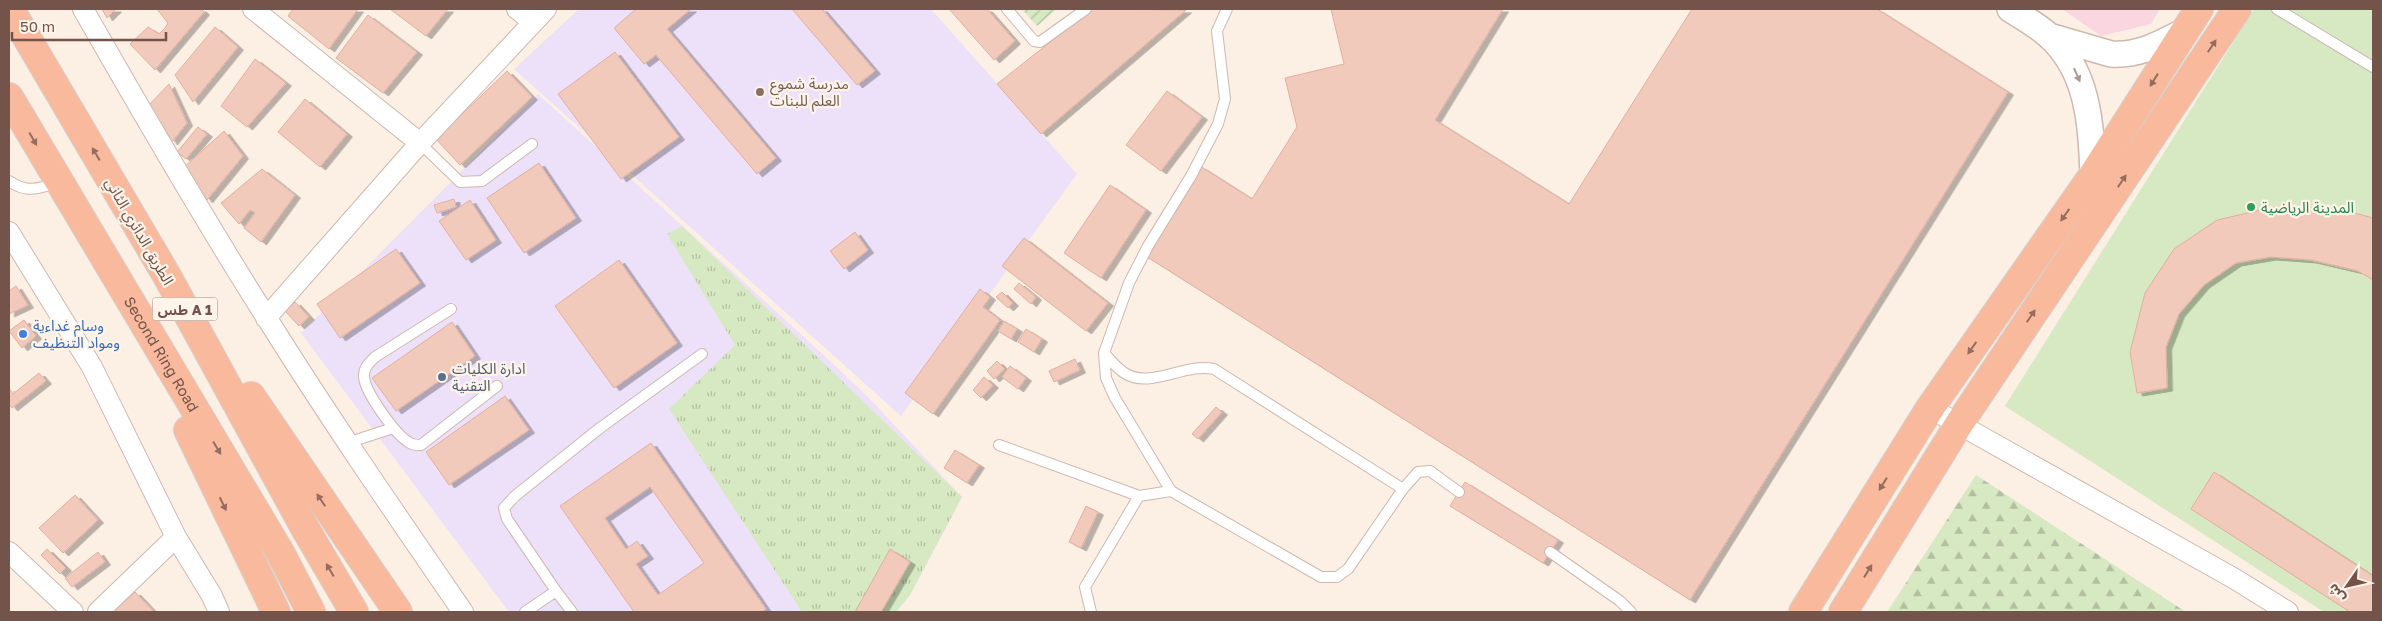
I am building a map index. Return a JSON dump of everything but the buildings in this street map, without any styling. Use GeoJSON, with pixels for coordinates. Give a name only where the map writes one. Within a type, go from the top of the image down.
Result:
{"type":"FeatureCollection","features":[{"type":"Feature","properties":{"kind":"highway","name":"الطريق الدائري الثاني"},"geometry":{"type":"LineString","coordinates":[[10,9],[167,276],[306,530],[354,612]]}},
{"type":"Feature","properties":{"kind":"highway"},"geometry":{"type":"LineString","coordinates":[[1843,612],[1959,424],[2237,9]]}},
{"type":"Feature","properties":{"kind":"highway"},"geometry":{"type":"LineString","coordinates":[[1803,612],[1930,408],[2093,175],[2192,20]]}},
{"type":"Feature","properties":{"kind":"highway","name":"Second Ring Road"},"geometry":{"type":"LineString","coordinates":[[9,97],[128,302],[281,554],[311,612]]}},
{"type":"Feature","properties":{"kind":"highway"},"geometry":{"type":"LineString","coordinates":[[167,276],[398,612]]}},
{"type":"Feature","properties":{"kind":"highway"},"geometry":{"type":"LineString","coordinates":[[128,302],[189,434],[276,612]]}},
{"type":"Feature","properties":{"kind":"street"},"geometry":{"type":"LineString","coordinates":[[83,9],[141,111],[266,318],[347,443],[463,612]]}},
{"type":"Feature","properties":{"kind":"street"},"geometry":{"type":"LineString","coordinates":[[254,9],[420,143]]}},
{"type":"Feature","properties":{"kind":"street"},"geometry":{"type":"LineString","coordinates":[[266,318],[420,143],[539,16],[517,9]]}},
{"type":"Feature","properties":{"kind":"street"},"geometry":{"type":"LineString","coordinates":[[2010,9],[2048,36],[2075,70],[2086,96],[2090,117],[2093,175]]}},
{"type":"Feature","properties":{"kind":"street"},"geometry":{"type":"LineString","coordinates":[[2048,36],[2111,54],[2121,54],[2147,50],[2192,20]]}},
{"type":"Feature","properties":{"kind":"street"},"geometry":{"type":"LineString","coordinates":[[9,232],[92,367],[176,537],[212,596],[219,612]]}},
{"type":"Feature","properties":{"kind":"street"},"geometry":{"type":"LineString","coordinates":[[1930,408],[2235,578],[2288,612]]}},
{"type":"Feature","properties":{"kind":"street"},"geometry":{"type":"LineString","coordinates":[[98,612],[176,537]]}},
{"type":"Feature","properties":{"kind":"street"},"geometry":{"type":"LineString","coordinates":[[9,552],[73,612]]}},
{"type":"Feature","properties":{"kind":"lane"},"geometry":{"type":"LineString","coordinates":[[1006,9],[1034,41],[1040,42],[1086,9]]}},
{"type":"Feature","properties":{"kind":"lane"},"geometry":{"type":"LineString","coordinates":[[1227,9],[1217,31],[1225,99],[1218,124],[1191,176],[1148,246],[1129,283],[1104,354],[1106,378],[1115,398],[1171,491],[1321,577],[1337,577],[1348,569],[1403,489],[1418,472],[1430,471],[1459,492]]}},
{"type":"Feature","properties":{"kind":"lane"},"geometry":{"type":"LineString","coordinates":[[2277,9],[2373,67]]}},
{"type":"Feature","properties":{"kind":"lane"},"geometry":{"type":"LineString","coordinates":[[420,143],[460,182],[482,182],[532,144]]}},
{"type":"Feature","properties":{"kind":"lane"},"geometry":{"type":"LineString","coordinates":[[9,181],[18,187],[29,190],[58,183]]}},
{"type":"Feature","properties":{"kind":"lane"},"geometry":{"type":"LineString","coordinates":[[451,309],[375,357],[366,367],[364,377],[368,388],[393,428],[410,444],[421,445],[497,386]]}},
{"type":"Feature","properties":{"kind":"lane"},"geometry":{"type":"LineString","coordinates":[[572,612],[507,519],[504,508],[515,496],[600,428],[702,354]]}},
{"type":"Feature","properties":{"kind":"lane"},"geometry":{"type":"LineString","coordinates":[[1104,354],[1124,373],[1145,380],[1203,366],[1214,369],[1403,489]]}},
{"type":"Feature","properties":{"kind":"lane"},"geometry":{"type":"LineString","coordinates":[[347,443],[393,428]]}},
{"type":"Feature","properties":{"kind":"lane"},"geometry":{"type":"LineString","coordinates":[[999,446],[1138,496],[1171,491]]}},
{"type":"Feature","properties":{"kind":"lane"},"geometry":{"type":"LineString","coordinates":[[1091,612],[1085,587],[1138,496]]}},
{"type":"Feature","properties":{"kind":"lane"},"geometry":{"type":"LineString","coordinates":[[1550,552],[1620,601],[1631,612]]}},
{"type":"Feature","properties":{"kind":"lane"},"geometry":{"type":"LineString","coordinates":[[525,612],[556,591]]}},
{"type":"Feature","properties":{"kind":"shaded area"},"geometry":{"type":"Polygon","coordinates":[[[579,9],[931,9],[1077,174],[901,416],[514,69],[579,9]]]}},
{"type":"Feature","properties":{"kind":"shaded area"},"geometry":{"type":"Polygon","coordinates":[[[2062,9],[2160,9],[2151,24],[2101,36],[2062,9]]]}},
{"type":"Feature","properties":{"kind":"shaded area"},"geometry":{"type":"Polygon","coordinates":[[[538,94],[869,398],[962,497],[910,595],[896,612],[509,612],[301,333],[538,94]]]}},
{"type":"Feature","properties":{"kind":"green space"},"geometry":{"type":"Polygon","coordinates":[[[1022,9],[1057,9],[1037,26],[1022,9]]]}},
{"type":"Feature","properties":{"kind":"green space","name":"المدينة الرياضية"},"geometry":{"type":"Polygon","coordinates":[[[2254,9],[2373,9],[2373,612],[2324,612],[2005,406],[2254,9]]]}},
{"type":"Feature","properties":{"kind":"green space"},"geometry":{"type":"Polygon","coordinates":[[[682,226],[962,497],[910,595],[896,612],[802,612],[669,409],[735,345],[667,234],[682,226]]]}},
{"type":"Feature","properties":{"kind":"green space"},"geometry":{"type":"Polygon","coordinates":[[[1976,475],[2186,612],[1887,612],[1976,475]]]}},
{"type":"Feature","properties":{"kind":"place","name":"مدرسة شموع العلم للبنات"},"geometry":{"type":"Point","coordinates":[760,92]}},
{"type":"Feature","properties":{"kind":"place","name":"المدينة الرياضية"},"geometry":{"type":"Point","coordinates":[2251,207]}},
{"type":"Feature","properties":{"kind":"place","name":"وسام غداءية ومواد التنظيف"},"geometry":{"type":"Point","coordinates":[23,334]}},
{"type":"Feature","properties":{"kind":"place","name":"ادارة الكليات التقنية"},"geometry":{"type":"Point","coordinates":[442,377]}}]}
